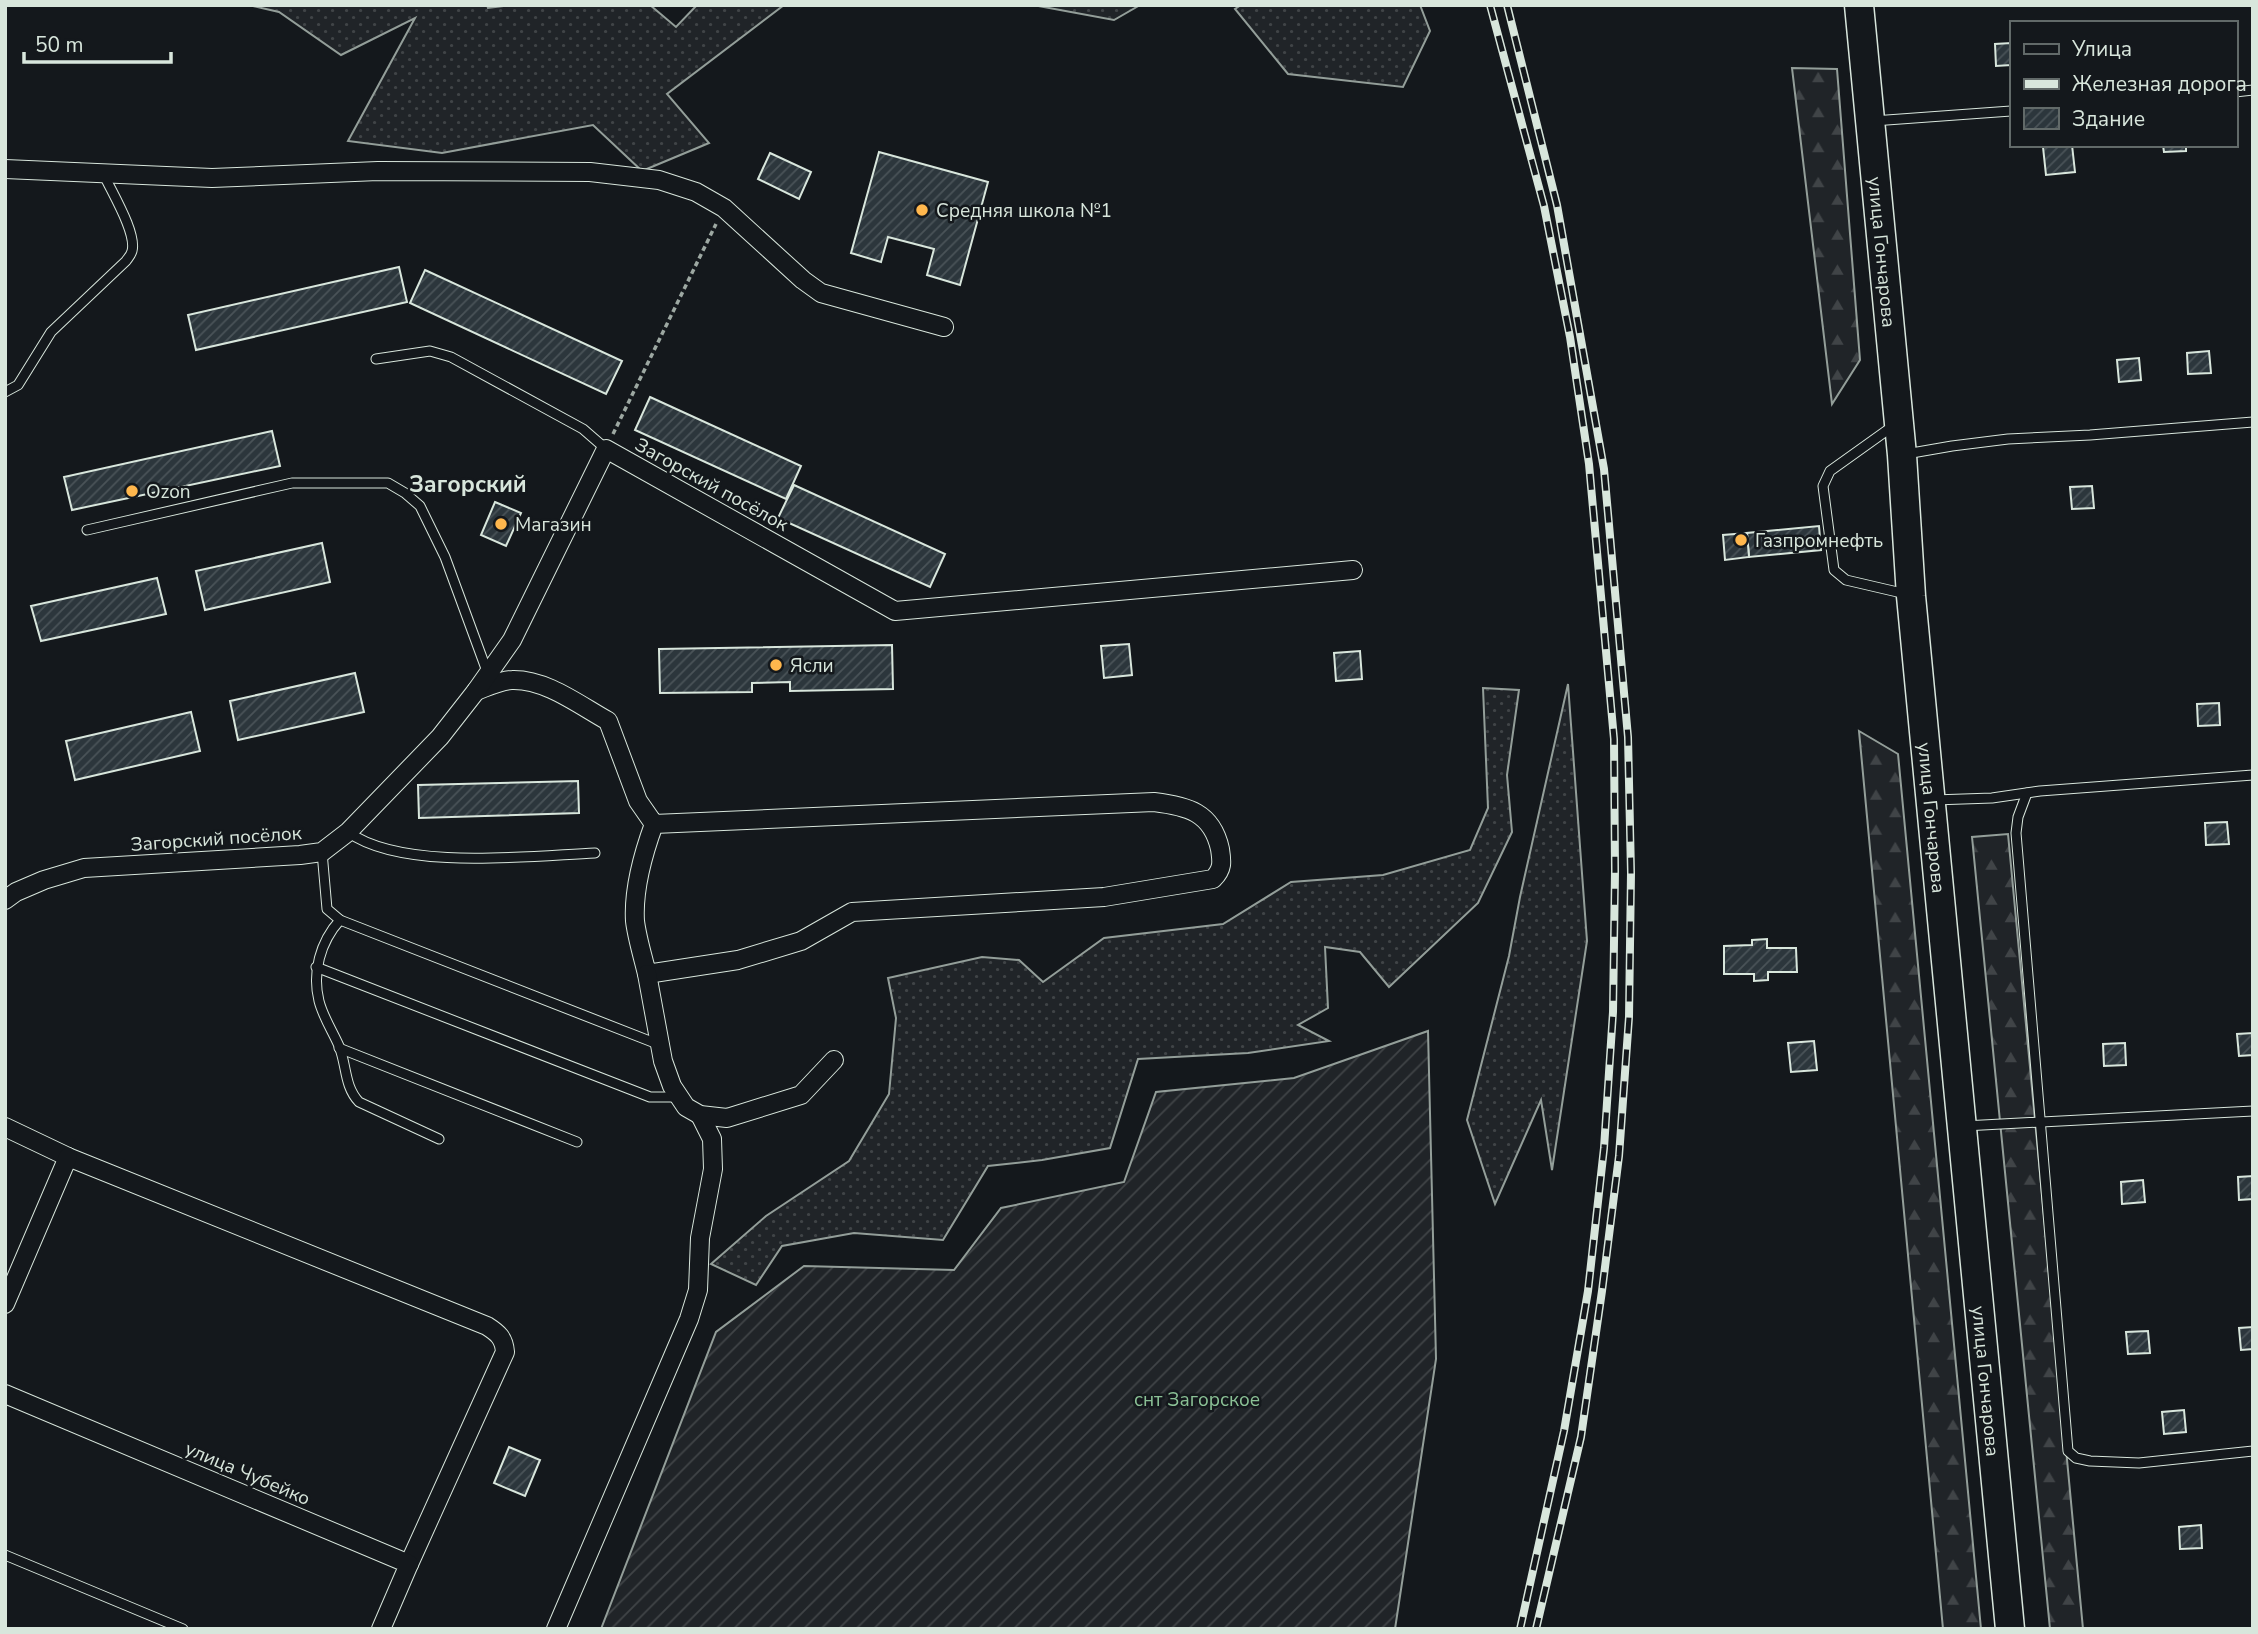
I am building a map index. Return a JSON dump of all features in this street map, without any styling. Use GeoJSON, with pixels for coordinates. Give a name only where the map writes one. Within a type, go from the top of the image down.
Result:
{"type":"FeatureCollection","features":[{"type":"Feature","properties":{"kind":"main road","name":"улица Гончарова"},"geometry":{"type":"LineString","coordinates":[[1859,5],[2010,1629]]}},
{"type":"Feature","properties":{"kind":"street"},"geometry":{"type":"LineString","coordinates":[[5,169],[212,178],[378,171],[590,172],[659,180],[696,192],[724,208],[803,281],[821,293],[944,327]]}},
{"type":"Feature","properties":{"kind":"street","name":"Загорский посёлок"},"geometry":{"type":"LineString","coordinates":[[5,900],[44,880],[84,868],[322,852],[348,832],[440,737],[512,640],[606,449],[895,611],[1353,570]]}},
{"type":"Feature","properties":{"kind":"street"},"geometry":{"type":"LineString","coordinates":[[476,691],[510,680],[529,681],[549,688],[608,720],[638,801],[654,824]]}},
{"type":"Feature","properties":{"kind":"street"},"geometry":{"type":"LineString","coordinates":[[647,974],[738,960],[801,942],[852,912],[1104,897],[1213,879],[1220,872],[1222,863],[1214,828],[1199,814],[1179,805],[1154,802],[654,824]]}},
{"type":"Feature","properties":{"kind":"street"},"geometry":{"type":"LineString","coordinates":[[654,824],[638,878],[635,920],[660,1045],[672,1086],[686,1107],[700,1115],[727,1118],[773,1105],[801,1094],[834,1060]]}},
{"type":"Feature","properties":{"kind":"street"},"geometry":{"type":"LineString","coordinates":[[556,1629],[689,1320],[698,1290],[700,1238],[713,1169],[712,1139],[700,1115]]}},
{"type":"Feature","properties":{"kind":"street"},"geometry":{"type":"LineString","coordinates":[[5,1127],[68,1157],[486,1326],[504,1342],[505,1352],[381,1629]]}},
{"type":"Feature","properties":{"kind":"street"},"geometry":{"type":"LineString","coordinates":[[5,1304],[68,1157]]}},
{"type":"Feature","properties":{"kind":"street","name":"улица Чубейко"},"geometry":{"type":"LineString","coordinates":[[5,1394],[409,1564]]}},
{"type":"Feature","properties":{"kind":"lane"},"geometry":{"type":"LineString","coordinates":[[1870,122],[2010,111]]}},
{"type":"Feature","properties":{"kind":"lane"},"geometry":{"type":"LineString","coordinates":[[5,391],[18,385],[51,332],[126,261],[132,251],[127,226],[104,175]]}},
{"type":"Feature","properties":{"kind":"lane"},"geometry":{"type":"LineString","coordinates":[[376,359],[430,351],[451,357],[583,429],[606,449]]}},
{"type":"Feature","properties":{"kind":"lane"},"geometry":{"type":"LineString","coordinates":[[1902,455],[2008,439],[2253,422]]}},
{"type":"Feature","properties":{"kind":"lane"},"geometry":{"type":"LineString","coordinates":[[1897,423],[1829,471],[1824,486],[1835,570],[1846,580],[1912,596]]}},
{"type":"Feature","properties":{"kind":"lane"},"geometry":{"type":"LineString","coordinates":[[87,530],[292,483],[388,483],[420,506],[445,557],[488,674]]}},
{"type":"Feature","properties":{"kind":"lane"},"geometry":{"type":"LineString","coordinates":[[1932,800],[1992,798],[2253,775]]}},
{"type":"Feature","properties":{"kind":"lane"},"geometry":{"type":"LineString","coordinates":[[2027,793],[2018,817],[2016,833],[2068,1451],[2076,1458],[2090,1461],[2139,1463],[2253,1451]]}},
{"type":"Feature","properties":{"kind":"lane"},"geometry":{"type":"LineString","coordinates":[[348,832],[360,841],[386,849],[459,859],[595,853]]}},
{"type":"Feature","properties":{"kind":"lane"},"geometry":{"type":"LineString","coordinates":[[322,852],[327,909],[340,920],[660,1045]]}},
{"type":"Feature","properties":{"kind":"lane"},"geometry":{"type":"LineString","coordinates":[[340,920],[328,932],[316,967],[319,1001],[339,1048],[349,1092],[359,1102],[439,1139]]}},
{"type":"Feature","properties":{"kind":"lane"},"geometry":{"type":"LineString","coordinates":[[316,967],[650,1097],[679,1097]]}},
{"type":"Feature","properties":{"kind":"lane"},"geometry":{"type":"LineString","coordinates":[[339,1048],[577,1142]]}},
{"type":"Feature","properties":{"kind":"lane"},"geometry":{"type":"LineString","coordinates":[[1963,1126],[2253,1111]]}},
{"type":"Feature","properties":{"kind":"lane"},"geometry":{"type":"LineString","coordinates":[[5,1555],[183,1629]]}},
{"type":"Feature","properties":{"kind":"path"},"geometry":{"type":"LineString","coordinates":[[606,449],[724,208]]}},
{"type":"Feature","properties":{"kind":"green space"},"geometry":{"type":"Polygon","coordinates":[[[249,5],[487,5],[488,8],[511,5],[650,5],[676,27],[697,5],[784,5],[667,94],[709,143],[642,171],[593,125],[442,153],[348,141],[415,18],[341,55],[279,12],[249,5]]]}},
{"type":"Feature","properties":{"kind":"green space"},"geometry":{"type":"Polygon","coordinates":[[[1033,5],[1140,5],[1114,20],[1033,5]]]}},
{"type":"Feature","properties":{"kind":"green space"},"geometry":{"type":"Polygon","coordinates":[[[1241,5],[1420,5],[1430,31],[1403,87],[1288,74],[1235,9],[1241,5]]]}},
{"type":"Feature","properties":{"kind":"green space"},"geometry":{"type":"Polygon","coordinates":[[[1792,68],[1837,69],[1860,360],[1832,404],[1792,68]]]}},
{"type":"Feature","properties":{"kind":"green space"},"geometry":{"type":"Polygon","coordinates":[[[1568,684],[1587,941],[1552,1170],[1541,1100],[1495,1204],[1467,1120],[1509,956],[1568,684]]]}},
{"type":"Feature","properties":{"kind":"green space"},"geometry":{"type":"Polygon","coordinates":[[[1483,688],[1519,690],[1507,775],[1512,832],[1478,903],[1389,987],[1360,952],[1325,947],[1328,1008],[1298,1025],[1329,1041],[1248,1053],[1138,1059],[1110,1148],[988,1166],[943,1240],[854,1233],[782,1246],[756,1285],[711,1264],[766,1216],[849,1161],[889,1094],[896,1018],[888,978],[982,957],[1019,960],[1043,982],[1104,938],[1223,924],[1291,882],[1383,875],[1470,850],[1488,808],[1483,688]]]}},
{"type":"Feature","properties":{"kind":"green space"},"geometry":{"type":"Polygon","coordinates":[[[1859,731],[1898,754],[1981,1629],[1943,1629],[1859,731]]]}},
{"type":"Feature","properties":{"kind":"green space"},"geometry":{"type":"Polygon","coordinates":[[[2008,834],[2083,1629],[2050,1629],[1972,837],[2008,834]]]}},
{"type":"Feature","properties":{"kind":"green space","name":"снт Загорское"},"geometry":{"type":"Polygon","coordinates":[[[1428,1031],[1436,1359],[1395,1629],[601,1629],[716,1332],[804,1266],[954,1270],[1001,1208],[1124,1182],[1156,1092],[1294,1078],[1428,1031]]]}},
{"type":"Feature","properties":{"kind":"building"},"geometry":{"type":"Polygon","coordinates":[[[2010,43],[2010,65],[1996,66],[1995,44],[2010,43]]]}},
{"type":"Feature","properties":{"kind":"building"},"geometry":{"type":"Polygon","coordinates":[[[2043,147],[2072,147],[2075,172],[2046,175],[2043,147]]]}},
{"type":"Feature","properties":{"kind":"building"},"geometry":{"type":"Polygon","coordinates":[[[2163,147],[2186,147],[2186,151],[2164,152],[2163,147]]]}},
{"type":"Feature","properties":{"kind":"building","name":"Средняя школа №1"},"geometry":{"type":"Polygon","coordinates":[[[879,152],[988,182],[960,285],[927,275],[934,249],[888,237],[881,262],[851,253],[879,152]]]}},
{"type":"Feature","properties":{"kind":"building"},"geometry":{"type":"Polygon","coordinates":[[[770,153],[811,172],[799,199],[758,179],[770,153]]]}},
{"type":"Feature","properties":{"kind":"building"},"geometry":{"type":"Polygon","coordinates":[[[399,267],[407,302],[196,350],[188,315],[399,267]]]}},
{"type":"Feature","properties":{"kind":"building"},"geometry":{"type":"Polygon","coordinates":[[[425,270],[622,361],[606,394],[410,303],[425,270]]]}},
{"type":"Feature","properties":{"kind":"building"},"geometry":{"type":"Polygon","coordinates":[[[2209,351],[2211,373],[2188,374],[2187,353],[2209,351]]]}},
{"type":"Feature","properties":{"kind":"building"},"geometry":{"type":"Polygon","coordinates":[[[2139,358],[2141,380],[2119,382],[2117,360],[2139,358]]]}},
{"type":"Feature","properties":{"kind":"building"},"geometry":{"type":"Polygon","coordinates":[[[650,397],[801,466],[786,499],[635,430],[650,397]]]}},
{"type":"Feature","properties":{"kind":"building"},"geometry":{"type":"Polygon","coordinates":[[[272,431],[280,466],[72,510],[64,477],[272,431]]]}},
{"type":"Feature","properties":{"kind":"building"},"geometry":{"type":"Polygon","coordinates":[[[794,485],[945,554],[930,587],[778,518],[794,485]]]}},
{"type":"Feature","properties":{"kind":"building"},"geometry":{"type":"Polygon","coordinates":[[[2092,486],[2094,508],[2072,509],[2070,487],[2092,486]]]}},
{"type":"Feature","properties":{"kind":"building","name":"Магазин"},"geometry":{"type":"Polygon","coordinates":[[[495,502],[521,513],[506,546],[481,535],[495,502]]]}},
{"type":"Feature","properties":{"kind":"building"},"geometry":{"type":"Polygon","coordinates":[[[1819,526],[1821,550],[1749,557],[1747,533],[1819,526]]]}},
{"type":"Feature","properties":{"kind":"building"},"geometry":{"type":"Polygon","coordinates":[[[1747,533],[1749,557],[1725,560],[1723,535],[1747,533]]]}},
{"type":"Feature","properties":{"kind":"building"},"geometry":{"type":"Polygon","coordinates":[[[322,543],[330,582],[205,610],[196,571],[322,543]]]}},
{"type":"Feature","properties":{"kind":"building"},"geometry":{"type":"Polygon","coordinates":[[[157,578],[166,614],[41,641],[31,606],[157,578]]]}},
{"type":"Feature","properties":{"kind":"building"},"geometry":{"type":"Polygon","coordinates":[[[1129,644],[1132,675],[1104,678],[1101,646],[1129,644]]]}},
{"type":"Feature","properties":{"kind":"building","name":"Ясли"},"geometry":{"type":"Polygon","coordinates":[[[892,645],[893,689],[790,691],[790,682],[752,683],[752,692],[660,693],[659,649],[892,645]]]}},
{"type":"Feature","properties":{"kind":"building"},"geometry":{"type":"Polygon","coordinates":[[[1360,651],[1362,679],[1336,681],[1334,653],[1360,651]]]}},
{"type":"Feature","properties":{"kind":"building"},"geometry":{"type":"Polygon","coordinates":[[[355,673],[364,712],[238,740],[230,701],[355,673]]]}},
{"type":"Feature","properties":{"kind":"building"},"geometry":{"type":"Polygon","coordinates":[[[2219,703],[2220,725],[2198,726],[2197,704],[2219,703]]]}},
{"type":"Feature","properties":{"kind":"building"},"geometry":{"type":"Polygon","coordinates":[[[191,712],[200,751],[75,780],[66,741],[191,712]]]}},
{"type":"Feature","properties":{"kind":"building"},"geometry":{"type":"Polygon","coordinates":[[[578,781],[579,813],[419,818],[418,785],[578,781]]]}},
{"type":"Feature","properties":{"kind":"building"},"geometry":{"type":"Polygon","coordinates":[[[2227,822],[2229,844],[2206,845],[2205,823],[2227,822]]]}},
{"type":"Feature","properties":{"kind":"building"},"geometry":{"type":"Polygon","coordinates":[[[1767,939],[1767,948],[1796,948],[1797,972],[1768,972],[1768,980],[1754,981],[1754,974],[1724,974],[1724,946],[1752,945],[1752,940],[1767,939]]]}},
{"type":"Feature","properties":{"kind":"building"},"geometry":{"type":"Polygon","coordinates":[[[2253,1033],[2253,1055],[2239,1056],[2237,1034],[2253,1033]]]}},
{"type":"Feature","properties":{"kind":"building"},"geometry":{"type":"Polygon","coordinates":[[[1814,1041],[1817,1070],[1791,1072],[1788,1043],[1814,1041]]]}},
{"type":"Feature","properties":{"kind":"building"},"geometry":{"type":"Polygon","coordinates":[[[2125,1043],[2126,1065],[2104,1066],[2103,1044],[2125,1043]]]}},
{"type":"Feature","properties":{"kind":"building"},"geometry":{"type":"Polygon","coordinates":[[[2253,1176],[2253,1199],[2239,1200],[2238,1177],[2253,1176]]]}},
{"type":"Feature","properties":{"kind":"building"},"geometry":{"type":"Polygon","coordinates":[[[2143,1180],[2145,1202],[2122,1204],[2121,1182],[2143,1180]]]}},
{"type":"Feature","properties":{"kind":"building"},"geometry":{"type":"Polygon","coordinates":[[[2253,1327],[2253,1349],[2241,1350],[2239,1328],[2253,1327]]]}},
{"type":"Feature","properties":{"kind":"building"},"geometry":{"type":"Polygon","coordinates":[[[2148,1331],[2150,1353],[2128,1354],[2126,1332],[2148,1331]]]}},
{"type":"Feature","properties":{"kind":"building"},"geometry":{"type":"Polygon","coordinates":[[[2184,1410],[2186,1432],[2164,1434],[2162,1412],[2184,1410]]]}},
{"type":"Feature","properties":{"kind":"building"},"geometry":{"type":"Polygon","coordinates":[[[509,1447],[540,1460],[525,1496],[494,1483],[509,1447]]]}},
{"type":"Feature","properties":{"kind":"building"},"geometry":{"type":"Polygon","coordinates":[[[2201,1525],[2202,1548],[2180,1549],[2179,1527],[2201,1525]]]}},
{"type":"Feature","properties":{"kind":"railway"},"geometry":{"type":"LineString","coordinates":[[1490,5],[1544,206],[1570,337],[1589,464],[1614,739],[1613,1012],[1604,1148],[1588,1291],[1564,1431],[1520,1629]]}},
{"type":"Feature","properties":{"kind":"railway"},"geometry":{"type":"LineString","coordinates":[[1507,5],[1557,205],[1604,469],[1628,737],[1631,873],[1629,1017],[1619,1156],[1581,1437],[1536,1629]]}},
{"type":"Feature","properties":{"kind":"place","name":"Средняя школа №1"},"geometry":{"type":"Point","coordinates":[922,210]}},
{"type":"Feature","properties":{"kind":"place","name":"Ozon"},"geometry":{"type":"Point","coordinates":[132,491]}},
{"type":"Feature","properties":{"kind":"place","name":"Магазин"},"geometry":{"type":"Point","coordinates":[501,524]}},
{"type":"Feature","properties":{"kind":"place","name":"Газпромнефть"},"geometry":{"type":"Point","coordinates":[1741,540]}},
{"type":"Feature","properties":{"kind":"place","name":"Ясли"},"geometry":{"type":"Point","coordinates":[776,665]}},
{"type":"Feature","properties":{"kind":"district","name":"Загорский"},"geometry":{"type":"Point","coordinates":[468,484]}}]}
